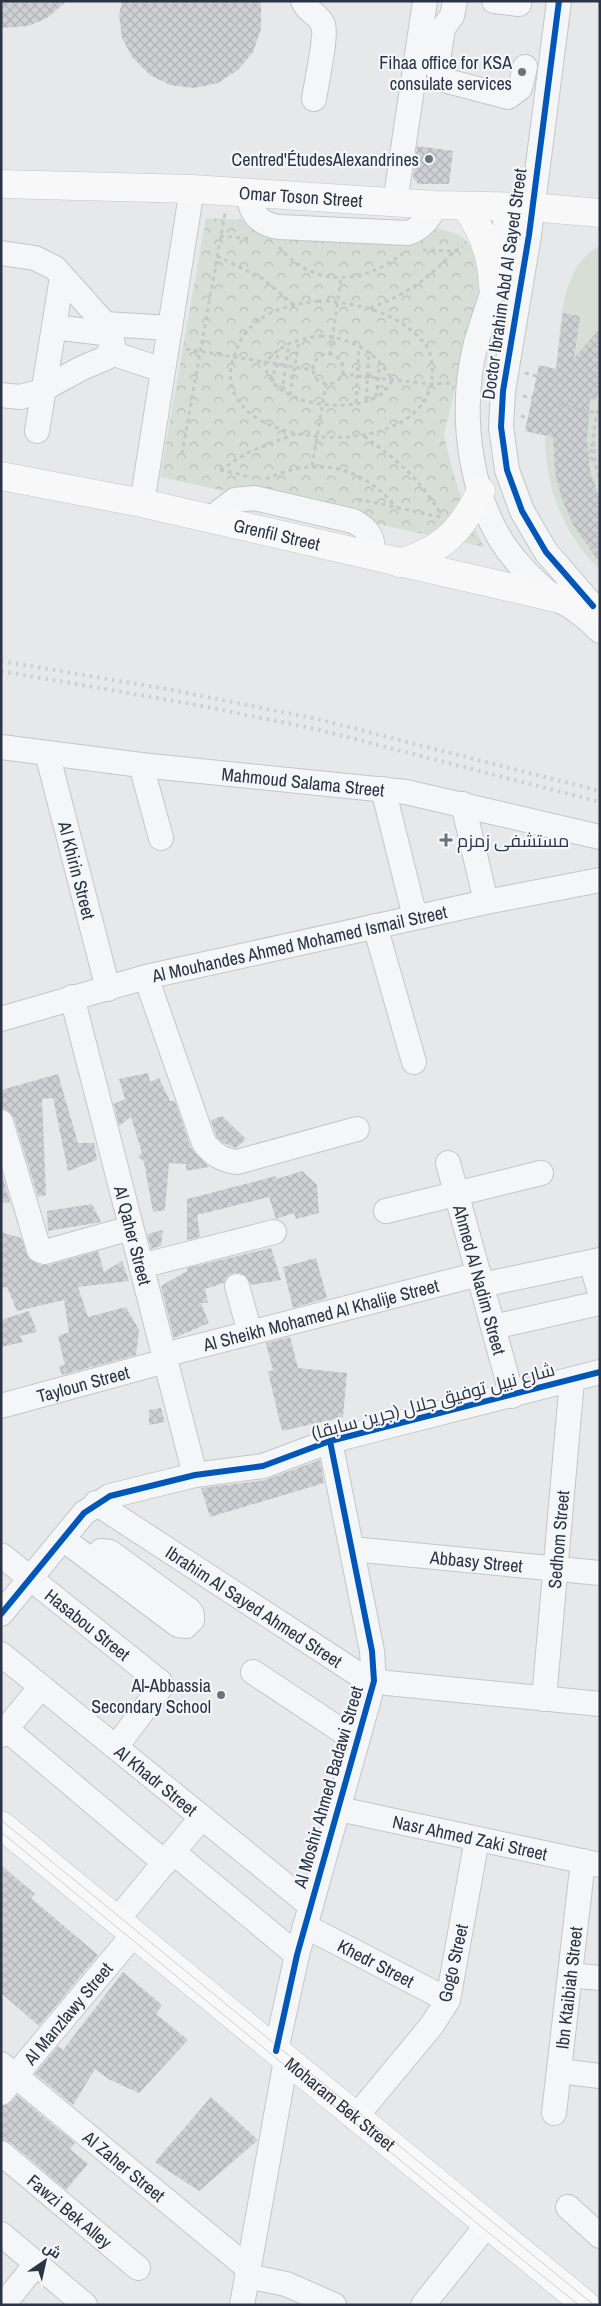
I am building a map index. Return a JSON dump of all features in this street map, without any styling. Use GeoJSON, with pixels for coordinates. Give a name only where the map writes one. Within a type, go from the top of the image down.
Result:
{"type":"FeatureCollection","features":[{"type":"Feature","properties":{"kind":"main road","name":"Omar Toson Street"},"geometry":{"type":"LineString","coordinates":[[1,184],[192,189],[396,203],[531,207],[600,213]]}},
{"type":"Feature","properties":{"kind":"main road"},"geometry":{"type":"LineString","coordinates":[[465,206],[484,239],[491,262],[493,286]]}},
{"type":"Feature","properties":{"kind":"main road","name":"Grenfil Street"},"geometry":{"type":"LineString","coordinates":[[1,476],[142,503],[553,597],[597,615]]}},
{"type":"Feature","properties":{"kind":"main road"},"geometry":{"type":"LineString","coordinates":[[399,563],[418,557],[436,548],[452,536],[469,515],[481,491]]}},
{"type":"Feature","properties":{"kind":"main road","name":"Moharam Bek Street"},"geometry":{"type":"LineString","coordinates":[[1,1825],[583,2304]]}},
{"type":"Feature","properties":{"kind":"street"},"geometry":{"type":"LineString","coordinates":[[303,1],[309,12],[319,18],[324,30],[314,99]]}},
{"type":"Feature","properties":{"kind":"street"},"geometry":{"type":"LineString","coordinates":[[396,203],[425,1]]}},
{"type":"Feature","properties":{"kind":"street"},"geometry":{"type":"LineString","coordinates":[[455,1],[452,16],[443,28],[437,68],[442,78],[508,97],[517,92],[523,75],[547,86]]}},
{"type":"Feature","properties":{"kind":"street"},"geometry":{"type":"LineString","coordinates":[[494,1],[519,4]]}},
{"type":"Feature","properties":{"kind":"street","name":"Doctor Ibrahim Abd Al Sayed Street"},"geometry":{"type":"LineString","coordinates":[[559,1],[531,207],[529,236],[503,391],[502,442],[507,470],[516,498],[546,552],[597,615]]}},
{"type":"Feature","properties":{"kind":"street"},"geometry":{"type":"LineString","coordinates":[[142,503],[192,189]]}},
{"type":"Feature","properties":{"kind":"street"},"geometry":{"type":"LineString","coordinates":[[239,192],[260,220],[279,227],[408,233],[416,230],[428,220],[435,205]]}},
{"type":"Feature","properties":{"kind":"street","name":"Doctor Ibrahim Abd Al Sayed Street"},"geometry":{"type":"LineString","coordinates":[[504,206],[505,244],[476,344],[469,383],[469,435],[481,491],[494,525],[517,562],[553,597]]}},
{"type":"Feature","properties":{"kind":"street"},"geometry":{"type":"LineString","coordinates":[[1,253],[35,258],[55,268],[109,337],[163,370]]}},
{"type":"Feature","properties":{"kind":"street"},"geometry":{"type":"LineString","coordinates":[[37,431],[62,276]]}},
{"type":"Feature","properties":{"kind":"street"},"geometry":{"type":"LineString","coordinates":[[54,327],[109,337],[168,337]]}},
{"type":"Feature","properties":{"kind":"street"},"geometry":{"type":"LineString","coordinates":[[1,395],[20,397],[44,389],[82,368],[106,358],[109,337]]}},
{"type":"Feature","properties":{"kind":"street"},"geometry":{"type":"LineString","coordinates":[[469,383],[503,391]]}},
{"type":"Feature","properties":{"kind":"street","name":"Mahmoud Salama Street"},"geometry":{"type":"LineString","coordinates":[[1,747],[141,766],[383,790],[463,804],[600,837]]}},
{"type":"Feature","properties":{"kind":"street","name":"Al Khirin Street"},"geometry":{"type":"LineString","coordinates":[[47,753],[108,989]]}},
{"type":"Feature","properties":{"kind":"street"},"geometry":{"type":"LineString","coordinates":[[141,766],[161,838]]}},
{"type":"Feature","properties":{"kind":"street"},"geometry":{"type":"LineString","coordinates":[[383,790],[415,917]]}},
{"type":"Feature","properties":{"kind":"street"},"geometry":{"type":"LineString","coordinates":[[463,804],[486,902]]}},
{"type":"Feature","properties":{"kind":"street","name":"Al Mouhandes Ahmed Mohamed Ismail Street"},"geometry":{"type":"LineString","coordinates":[[1,1019],[146,977],[415,917],[600,880]]}},
{"type":"Feature","properties":{"kind":"street"},"geometry":{"type":"LineString","coordinates":[[375,926],[414,1062]]}},
{"type":"Feature","properties":{"kind":"street"},"geometry":{"type":"LineString","coordinates":[[146,977],[204,1143],[213,1154],[225,1160],[237,1162],[356,1129]]}},
{"type":"Feature","properties":{"kind":"street","name":"Al Qaher Street"},"geometry":{"type":"LineString","coordinates":[[72,997],[195,1475]]}},
{"type":"Feature","properties":{"kind":"street"},"geometry":{"type":"LineString","coordinates":[[1,1122],[39,1250],[45,1252],[131,1228]]}},
{"type":"Feature","properties":{"kind":"street","name":"Ahmed Al Nadim Street"},"geometry":{"type":"LineString","coordinates":[[448,1163],[512,1396]]}},
{"type":"Feature","properties":{"kind":"street"},"geometry":{"type":"LineString","coordinates":[[386,1211],[541,1173]]}},
{"type":"Feature","properties":{"kind":"street"},"geometry":{"type":"LineString","coordinates":[[140,1266],[274,1232]]}},
{"type":"Feature","properties":{"kind":"street"},"geometry":{"type":"LineString","coordinates":[[595,1261],[600,1293]]}},
{"type":"Feature","properties":{"kind":"street","name":"Al Sheikh Mohamed Al Khalije Street"},"geometry":{"type":"LineString","coordinates":[[165,1358],[250,1333],[480,1279],[595,1261]]}},
{"type":"Feature","properties":{"kind":"street"},"geometry":{"type":"LineString","coordinates":[[237,1286],[250,1333]]}},
{"type":"Feature","properties":{"kind":"street"},"geometry":{"type":"LineString","coordinates":[[493,1327],[600,1303]]}},
{"type":"Feature","properties":{"kind":"street","name":"Tayloun Street"},"geometry":{"type":"LineString","coordinates":[[1,1406],[165,1358]]}},
{"type":"Feature","properties":{"kind":"street","name":"شارع نبيل توفيق جلال (جرين سابقا)"},"geometry":{"type":"LineString","coordinates":[[1,1614],[84,1513],[96,1503],[110,1496],[195,1475],[263,1466],[330,1441],[600,1372]]}},
{"type":"Feature","properties":{"kind":"street","name":"Sedhom Street"},"geometry":{"type":"LineString","coordinates":[[544,1698],[572,1380]]}},
{"type":"Feature","properties":{"kind":"street","name":"Al Moshir Ahmed Badawi Street"},"geometry":{"type":"LineString","coordinates":[[242,2305],[297,1955],[374,1681],[372,1651],[330,1441]]}},
{"type":"Feature","properties":{"kind":"street","name":"Ibrahim Al Sayed Ahmed Street"},"geometry":{"type":"LineString","coordinates":[[96,1503],[361,1676],[374,1681],[600,1704]]}},
{"type":"Feature","properties":{"kind":"street"},"geometry":{"type":"LineString","coordinates":[[63,1539],[93,1561]]}},
{"type":"Feature","properties":{"kind":"street","name":"Abbasy Street"},"geometry":{"type":"LineString","coordinates":[[352,1550],[600,1573]]}},
{"type":"Feature","properties":{"kind":"street","name":"Hasabou Street"},"geometry":{"type":"LineString","coordinates":[[1,1555],[160,1682],[160,1688],[116,1747]]}},
{"type":"Feature","properties":{"kind":"street","name":"Al Khadr Street"},"geometry":{"type":"LineString","coordinates":[[1,1654],[202,1817],[308,1916]]}},
{"type":"Feature","properties":{"kind":"street"},"geometry":{"type":"LineString","coordinates":[[253,1672],[357,1741]]}},
{"type":"Feature","properties":{"kind":"street"},"geometry":{"type":"LineString","coordinates":[[41,1687],[4,1732],[297,1955]]}},
{"type":"Feature","properties":{"kind":"street","name":"Nasr Ahmed Zaki Street"},"geometry":{"type":"LineString","coordinates":[[338,1809],[592,1863]]}},
{"type":"Feature","properties":{"kind":"street","name":"Al Manzlawy Street"},"geometry":{"type":"LineString","coordinates":[[6,2078],[125,1927],[169,1857],[202,1817]]}},
{"type":"Feature","properties":{"kind":"street","name":"Gogo Street"},"geometry":{"type":"LineString","coordinates":[[355,2118],[432,2025],[448,2000],[477,1839]]}},
{"type":"Feature","properties":{"kind":"street","name":"Ibn Ktaibiah Street"},"geometry":{"type":"LineString","coordinates":[[554,2113],[570,1975],[592,1863]]}},
{"type":"Feature","properties":{"kind":"street","name":"Khedr Street"},"geometry":{"type":"LineString","coordinates":[[308,1916],[448,2000]]}},
{"type":"Feature","properties":{"kind":"street"},"geometry":{"type":"LineString","coordinates":[[570,1975],[600,1978]]}},
{"type":"Feature","properties":{"kind":"street"},"geometry":{"type":"LineString","coordinates":[[559,2071],[600,2076]]}},
{"type":"Feature","properties":{"kind":"street","name":"Al Zaher Street"},"geometry":{"type":"LineString","coordinates":[[6,2078],[247,2272]]}},
{"type":"Feature","properties":{"kind":"street","name":"Fawzi Bek Alley"},"geometry":{"type":"LineString","coordinates":[[1,2153],[138,2268]]}},
{"type":"Feature","properties":{"kind":"street"},"geometry":{"type":"LineString","coordinates":[[568,2207],[600,2236]]}},
{"type":"Feature","properties":{"kind":"street"},"geometry":{"type":"LineString","coordinates":[[423,2305],[487,2225]]}},
{"type":"Feature","properties":{"kind":"street"},"geometry":{"type":"LineString","coordinates":[[1,2234],[82,2304]]}},
{"type":"Feature","properties":{"kind":"street"},"geometry":{"type":"LineString","coordinates":[[2,2305],[36,2264]]}},
{"type":"Feature","properties":{"kind":"street"},"geometry":{"type":"LineString","coordinates":[[247,2272],[286,2284],[334,2305]]}},
{"type":"Feature","properties":{"kind":"path"},"geometry":{"type":"LineString","coordinates":[[182,454],[217,256],[239,192]]}},
{"type":"Feature","properties":{"kind":"path"},"geometry":{"type":"LineString","coordinates":[[273,241],[286,256],[306,269],[317,274],[341,278],[376,271],[408,249]]}},
{"type":"Feature","properties":{"kind":"path"},"geometry":{"type":"LineString","coordinates":[[370,308],[407,292],[423,281],[454,251]]}},
{"type":"Feature","properties":{"kind":"path"},"geometry":{"type":"LineString","coordinates":[[217,256],[262,278],[294,305]]}},
{"type":"Feature","properties":{"kind":"path"},"geometry":{"type":"LineString","coordinates":[[330,355],[341,278]]}},
{"type":"Feature","properties":{"kind":"path"},"geometry":{"type":"LineString","coordinates":[[318,301],[337,302],[370,308],[400,323],[425,343],[432,363],[431,384],[424,403],[411,417],[387,429],[363,435],[317,436],[298,433],[255,416],[235,396],[230,379],[233,357],[239,344],[254,324],[265,315],[294,305],[318,301]]}},
{"type":"Feature","properties":{"kind":"path"},"geometry":{"type":"LineString","coordinates":[[168,337],[200,351],[313,370]]}},
{"type":"Feature","properties":{"kind":"path"},"geometry":{"type":"LineString","coordinates":[[332,337],[359,346],[369,352],[380,361],[392,380],[389,388],[376,397],[346,405],[323,404],[282,392],[265,372],[265,363],[279,349],[299,340],[332,337]]}},
{"type":"Feature","properties":{"kind":"path"},"geometry":{"type":"LineString","coordinates":[[290,395],[299,340]]}},
{"type":"Feature","properties":{"kind":"path"},"geometry":{"type":"LineString","coordinates":[[282,392],[289,344]]}},
{"type":"Feature","properties":{"kind":"path"},"geometry":{"type":"LineString","coordinates":[[356,403],[359,346]]}},
{"type":"Feature","properties":{"kind":"path"},"geometry":{"type":"LineString","coordinates":[[272,382],[279,349]]}},
{"type":"Feature","properties":{"kind":"path"},"geometry":{"type":"LineString","coordinates":[[366,400],[369,352]]}},
{"type":"Feature","properties":{"kind":"path"},"geometry":{"type":"LineString","coordinates":[[330,355],[342,364],[342,374],[336,382],[326,384],[317,380],[313,370],[316,361],[320,357],[330,355]]}},
{"type":"Feature","properties":{"kind":"path"},"geometry":{"type":"LineString","coordinates":[[376,397],[380,361]]}},
{"type":"Feature","properties":{"kind":"path"},"geometry":{"type":"LineString","coordinates":[[342,374],[431,384],[469,383]]}},
{"type":"Feature","properties":{"kind":"path"},"geometry":{"type":"LineString","coordinates":[[312,466],[326,384]]}},
{"type":"Feature","properties":{"kind":"path"},"geometry":{"type":"LineString","coordinates":[[600,402],[594,445],[595,462],[600,480]]}},
{"type":"Feature","properties":{"kind":"path"},"geometry":{"type":"LineString","coordinates":[[559,404],[598,413]]}},
{"type":"Feature","properties":{"kind":"path"},"geometry":{"type":"LineString","coordinates":[[220,470],[249,452],[298,433]]}},
{"type":"Feature","properties":{"kind":"path"},"geometry":{"type":"LineString","coordinates":[[363,435],[408,470],[428,494],[443,517]]}},
{"type":"Feature","properties":{"kind":"path"},"geometry":{"type":"LineString","coordinates":[[594,445],[590,445],[589,453],[592,462],[595,462]]}},
{"type":"Feature","properties":{"kind":"path"},"geometry":{"type":"LineString","coordinates":[[265,480],[287,470],[312,466],[328,467],[359,476],[386,495],[396,508]]}},
{"type":"Feature","properties":{"kind":"green space"},"geometry":{"type":"Polygon","coordinates":[[[206,218],[434,228],[454,233],[467,242],[476,255],[483,274],[444,434],[460,492],[470,520],[484,547],[160,477],[206,218]]]}},
{"type":"Feature","properties":{"kind":"green space"},"geometry":{"type":"Polygon","coordinates":[[[600,246],[600,570],[576,541],[566,525],[559,508],[548,473],[545,436],[525,431],[539,365],[556,369],[561,318],[569,283],[587,255],[600,246]]]}},
{"type":"Feature","properties":{"kind":"building"},"geometry":{"type":"Polygon","coordinates":[[[1,1],[67,1],[47,18],[28,26],[1,28],[1,1]]]}},
{"type":"Feature","properties":{"kind":"building"},"geometry":{"type":"Polygon","coordinates":[[[122,1],[261,1],[261,29],[253,52],[238,70],[218,83],[194,88],[170,85],[150,75],[133,58],[122,38],[119,15],[122,1]]]}},
{"type":"Feature","properties":{"kind":"building","name":"Centred'ÉtudesAlexandrines"},"geometry":{"type":"Polygon","coordinates":[[[417,146],[453,151],[449,184],[418,184],[413,178],[417,146]]]}},
{"type":"Feature","properties":{"kind":"building"},"geometry":{"type":"Polygon","coordinates":[[[563,313],[580,316],[574,358],[600,329],[600,389],[596,400],[590,399],[587,439],[590,471],[600,499],[600,563],[574,526],[562,500],[555,472],[553,437],[525,431],[539,365],[556,369],[563,313]]]}},
{"type":"Feature","properties":{"kind":"building"},"geometry":{"type":"Polygon","coordinates":[[[148,1073],[150,1082],[159,1078],[170,1101],[175,1101],[191,1148],[209,1167],[186,1171],[186,1164],[169,1163],[165,1210],[153,1212],[144,1162],[138,1156],[142,1153],[131,1117],[119,1126],[114,1104],[125,1099],[119,1079],[148,1073]]]}},
{"type":"Feature","properties":{"kind":"building"},"geometry":{"type":"Polygon","coordinates":[[[58,1074],[78,1143],[94,1143],[97,1160],[68,1171],[53,1098],[42,1099],[46,1195],[38,1197],[14,1118],[10,1112],[1,1109],[1,1090],[58,1074]]]}},
{"type":"Feature","properties":{"kind":"building"},"geometry":{"type":"Polygon","coordinates":[[[222,1116],[246,1139],[236,1148],[223,1143],[216,1136],[211,1120],[222,1116]]]}},
{"type":"Feature","properties":{"kind":"building"},"geometry":{"type":"Polygon","coordinates":[[[1,1171],[10,1202],[1,1203],[1,1171]]]}},
{"type":"Feature","properties":{"kind":"building"},"geometry":{"type":"Polygon","coordinates":[[[302,1171],[317,1185],[319,1213],[296,1219],[294,1213],[276,1219],[269,1197],[197,1215],[200,1237],[187,1240],[187,1199],[276,1176],[277,1179],[302,1171]]]}},
{"type":"Feature","properties":{"kind":"building"},"geometry":{"type":"Polygon","coordinates":[[[92,1204],[101,1222],[48,1231],[47,1211],[92,1204]]]}},
{"type":"Feature","properties":{"kind":"building"},"geometry":{"type":"Polygon","coordinates":[[[163,1230],[161,1246],[151,1249],[147,1234],[163,1230]]]}},
{"type":"Feature","properties":{"kind":"building"},"geometry":{"type":"Polygon","coordinates":[[[1,1232],[21,1238],[29,1259],[41,1265],[49,1265],[98,1251],[104,1272],[122,1261],[129,1281],[78,1287],[88,1317],[126,1307],[139,1330],[136,1355],[62,1375],[59,1366],[65,1365],[58,1336],[69,1332],[64,1300],[17,1311],[7,1287],[1,1288],[1,1232]]]}},
{"type":"Feature","properties":{"kind":"building"},"geometry":{"type":"Polygon","coordinates":[[[271,1248],[281,1280],[251,1285],[246,1276],[240,1273],[233,1273],[227,1277],[224,1283],[205,1289],[208,1303],[201,1303],[209,1323],[174,1338],[161,1286],[187,1271],[187,1268],[271,1248]]]}},
{"type":"Feature","properties":{"kind":"building"},"geometry":{"type":"Polygon","coordinates":[[[316,1258],[327,1298],[293,1308],[283,1267],[316,1258]]]}},
{"type":"Feature","properties":{"kind":"building"},"geometry":{"type":"Polygon","coordinates":[[[29,1311],[37,1332],[20,1336],[23,1342],[1,1347],[1,1320],[29,1311]]]}},
{"type":"Feature","properties":{"kind":"building"},"geometry":{"type":"Polygon","coordinates":[[[290,1337],[298,1368],[347,1373],[343,1417],[282,1431],[268,1372],[273,1370],[266,1343],[290,1337]]]}},
{"type":"Feature","properties":{"kind":"building"},"geometry":{"type":"Polygon","coordinates":[[[161,1408],[165,1422],[149,1425],[149,1410],[161,1408]]]}},
{"type":"Feature","properties":{"kind":"building"},"geometry":{"type":"Polygon","coordinates":[[[320,1460],[324,1483],[210,1517],[201,1488],[265,1480],[320,1460]]]}},
{"type":"Feature","properties":{"kind":"building"},"geometry":{"type":"Polygon","coordinates":[[[1,1865],[35,1894],[31,1898],[98,1955],[39,2026],[1,1993],[1,1865]]]}},
{"type":"Feature","properties":{"kind":"building"},"geometry":{"type":"Polygon","coordinates":[[[123,1972],[162,2005],[156,2014],[188,2040],[139,2093],[110,2080],[95,2069],[73,2105],[35,2074],[58,2046],[63,2050],[123,1972]]]}},
{"type":"Feature","properties":{"kind":"building"},"geometry":{"type":"Polygon","coordinates":[[[17,2095],[75,2143],[70,2149],[88,2164],[66,2190],[10,2142],[1,2140],[1,2106],[11,2102],[17,2095]]]}},
{"type":"Feature","properties":{"kind":"building"},"geometry":{"type":"Polygon","coordinates":[[[211,2097],[258,2140],[199,2191],[155,2162],[211,2097]]]}},
{"type":"Feature","properties":{"kind":"tram line"},"geometry":{"type":"LineString","coordinates":[[1,1820],[594,2305]]}},
{"type":"Feature","properties":{"kind":"tram line"},"geometry":{"type":"LineString","coordinates":[[1,1832],[579,2305]]}},
{"type":"Feature","properties":{"kind":"railway"},"geometry":{"type":"LineString","coordinates":[[1,661],[167,689],[317,719],[600,791]]}},
{"type":"Feature","properties":{"kind":"railway"},"geometry":{"type":"LineString","coordinates":[[1,671],[192,704],[316,729],[600,802]]}},
{"type":"Feature","properties":{"kind":"cycle path"},"geometry":{"type":"LineString","coordinates":[[559,1],[529,235],[503,391],[501,427],[507,470],[522,511],[546,552],[593,606]]}},
{"type":"Feature","properties":{"kind":"cycle path"},"geometry":{"type":"LineString","coordinates":[[1,1614],[84,1513],[110,1496],[195,1475],[263,1466],[330,1441],[600,1372]]}},
{"type":"Feature","properties":{"kind":"cycle path"},"geometry":{"type":"LineString","coordinates":[[276,2051],[297,1955],[374,1681],[372,1651],[330,1441]]}},
{"type":"Feature","properties":{"kind":"place","name":"Fihaa office for KSA consulate services"},"geometry":{"type":"Point","coordinates":[522,72]}},
{"type":"Feature","properties":{"kind":"place","name":"Centred'ÉtudesAlexandrines"},"geometry":{"type":"Point","coordinates":[429,159]}},
{"type":"Feature","properties":{"kind":"place","name":"مستشفى زمزم"},"geometry":{"type":"Point","coordinates":[446,840]}},
{"type":"Feature","properties":{"kind":"place","name":"Al-Abbassia Secondary School"},"geometry":{"type":"Point","coordinates":[221,1695]}}]}
